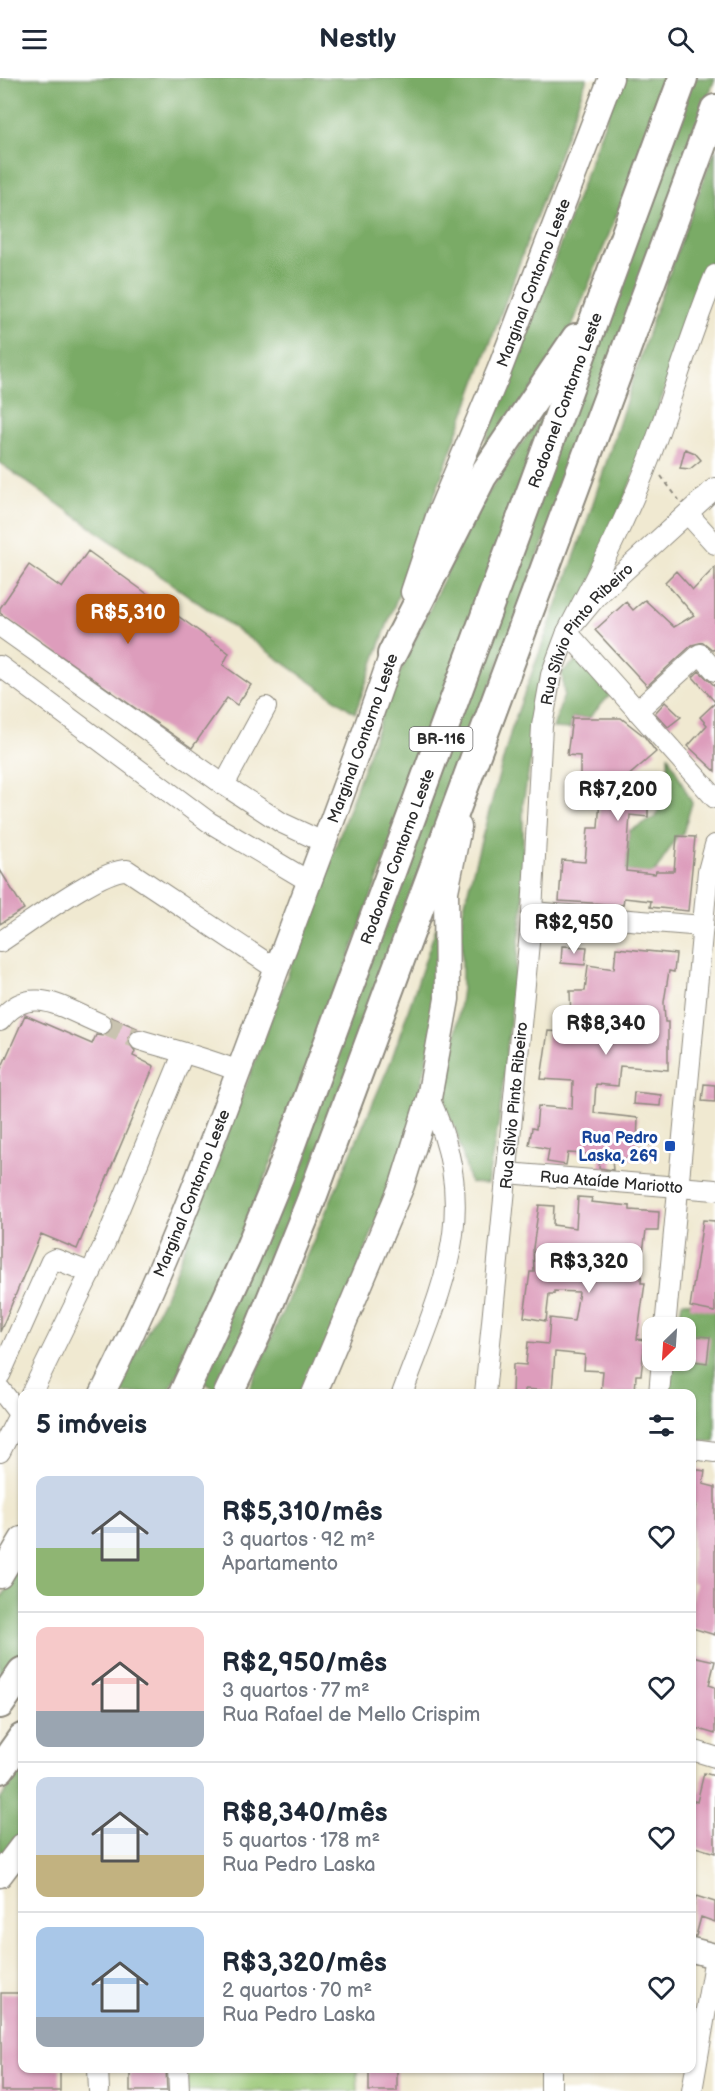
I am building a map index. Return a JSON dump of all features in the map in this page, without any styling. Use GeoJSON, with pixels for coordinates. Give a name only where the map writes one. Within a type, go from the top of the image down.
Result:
{"type":"FeatureCollection","features":[{"type":"Feature","properties":{"kind":"highway","name":"Rodoanel Contorno Leste"},"geometry":{"type":"LineString","coordinates":[[185,1389],[246,1257],[279,1177],[683,78]]}},
{"type":"Feature","properties":{"kind":"highway","name":"BR-116"},"geometry":{"type":"LineString","coordinates":[[230,1389],[259,1329],[306,1212],[715,109]]}},
{"type":"Feature","properties":{"kind":"highway"},"geometry":{"type":"LineString","coordinates":[[392,654],[482,477],[603,296]]}},
{"type":"Feature","properties":{"kind":"highway"},"geometry":{"type":"LineString","coordinates":[[0,1704],[18,1678]]}},
{"type":"Feature","properties":{"kind":"highway"},"geometry":{"type":"LineString","coordinates":[[0,1769],[18,1744]]}},
{"type":"Feature","properties":{"kind":"main road","name":"Marginal Contorno Leste"},"geometry":{"type":"LineString","coordinates":[[104,1389],[159,1275],[238,1071],[325,843],[438,517],[499,371],[611,78]]}},
{"type":"Feature","properties":{"kind":"main road"},"geometry":{"type":"LineString","coordinates":[[316,1389],[402,1185],[429,1098],[447,999],[446,891],[469,772]]}},
{"type":"Feature","properties":{"kind":"main road"},"geometry":{"type":"LineString","coordinates":[[0,1576],[18,1546]]}},
{"type":"Feature","properties":{"kind":"main road"},"geometry":{"type":"LineString","coordinates":[[0,1875],[18,1851]]}},
{"type":"Feature","properties":{"kind":"main road"},"geometry":{"type":"LineString","coordinates":[[696,1951],[715,1956]]}},
{"type":"Feature","properties":{"kind":"street"},"geometry":{"type":"LineString","coordinates":[[715,275],[695,322],[649,459],[617,534],[567,632],[715,798]]}},
{"type":"Feature","properties":{"kind":"street","name":"Rua Sílvio Pinto Ribeiro"},"geometry":{"type":"LineString","coordinates":[[485,1389],[532,912],[545,699],[567,632],[597,596],[715,488]]}},
{"type":"Feature","properties":{"kind":"street"},"geometry":{"type":"LineString","coordinates":[[688,514],[715,544]]}},
{"type":"Feature","properties":{"kind":"street"},"geometry":{"type":"LineString","coordinates":[[0,626],[224,785],[282,823],[325,843]]}},
{"type":"Feature","properties":{"kind":"street"},"geometry":{"type":"LineString","coordinates":[[637,711],[700,654],[715,671]]}},
{"type":"Feature","properties":{"kind":"street"},"geometry":{"type":"LineString","coordinates":[[0,666],[209,822],[310,882]]}},
{"type":"Feature","properties":{"kind":"street"},"geometry":{"type":"LineString","coordinates":[[224,785],[266,707]]}},
{"type":"Feature","properties":{"kind":"street"},"geometry":{"type":"LineString","coordinates":[[666,1317],[708,871],[715,845]]}},
{"type":"Feature","properties":{"kind":"street"},"geometry":{"type":"LineString","coordinates":[[0,942],[98,879],[116,869],[127,870],[276,969]]}},
{"type":"Feature","properties":{"kind":"street"},"geometry":{"type":"LineString","coordinates":[[532,912],[703,926]]}},
{"type":"Feature","properties":{"kind":"street"},"geometry":{"type":"LineString","coordinates":[[0,1021],[22,1000],[39,999],[101,1024]]}},
{"type":"Feature","properties":{"kind":"street"},"geometry":{"type":"LineString","coordinates":[[140,1040],[183,1054],[201,1056],[238,1071]]}},
{"type":"Feature","properties":{"kind":"street"},"geometry":{"type":"LineString","coordinates":[[33,1389],[91,1273],[183,1054]]}},
{"type":"Feature","properties":{"kind":"street"},"geometry":{"type":"LineString","coordinates":[[404,1389],[445,1276],[454,1239],[454,1173],[449,1147],[429,1098]]}},
{"type":"Feature","properties":{"kind":"street","name":"Rua Ataíde Mariotto"},"geometry":{"type":"LineString","coordinates":[[507,1173],[715,1190]]}},
{"type":"Feature","properties":{"kind":"street"},"geometry":{"type":"LineString","coordinates":[[0,1375],[51,1261],[55,1259],[91,1273]]}},
{"type":"Feature","properties":{"kind":"street"},"geometry":{"type":"LineString","coordinates":[[659,1389],[661,1371]]}},
{"type":"Feature","properties":{"kind":"street"},"geometry":{"type":"LineString","coordinates":[[0,1389],[18,1409]]}},
{"type":"Feature","properties":{"kind":"street"},"geometry":{"type":"LineString","coordinates":[[0,1452],[18,1418]]}},
{"type":"Feature","properties":{"kind":"street"},"geometry":{"type":"LineString","coordinates":[[696,1450],[715,1452]]}},
{"type":"Feature","properties":{"kind":"street"},"geometry":{"type":"LineString","coordinates":[[696,1751],[715,1756]]}},
{"type":"Feature","properties":{"kind":"street"},"geometry":{"type":"LineString","coordinates":[[696,2068],[715,1956]]}},
{"type":"Feature","properties":{"kind":"street"},"geometry":{"type":"LineString","coordinates":[[98,2073],[99,2091]]}},
{"type":"Feature","properties":{"kind":"street"},"geometry":{"type":"LineString","coordinates":[[178,2073],[179,2091]]}},
{"type":"Feature","properties":{"kind":"street"},"geometry":{"type":"LineString","coordinates":[[551,2073],[551,2091]]}},
{"type":"Feature","properties":{"kind":"street"},"geometry":{"type":"LineString","coordinates":[[692,2091],[695,2073]]}},
{"type":"Feature","properties":{"kind":"path"},"geometry":{"type":"LineString","coordinates":[[649,459],[688,514]]}},
{"type":"Feature","properties":{"kind":"green space"},"geometry":{"type":"Polygon","coordinates":[[[0,78],[587,78],[355,713],[0,463],[0,78]]]}},
{"type":"Feature","properties":{"kind":"green space"},"geometry":{"type":"Polygon","coordinates":[[[621,78],[672,78],[568,336],[470,479],[511,379],[621,78]]]}},
{"type":"Feature","properties":{"kind":"green space"},"geometry":{"type":"Polygon","coordinates":[[[693,78],[715,78],[304,1190],[219,1389],[200,1380],[693,78]]]}},
{"type":"Feature","properties":{"kind":"green space"},"geometry":{"type":"Polygon","coordinates":[[[715,149],[715,251],[639,461],[538,717],[523,803],[523,907],[499,1120],[487,1184],[470,1183],[456,1131],[445,1106],[462,989],[462,915],[512,727],[585,528],[655,312],[715,149]]]}},
{"type":"Feature","properties":{"kind":"green space"},"geometry":{"type":"Polygon","coordinates":[[[551,403],[322,1032],[226,1278],[170,1389],[118,1389],[170,1286],[328,868],[389,696],[469,525],[502,471],[551,403]]]}},
{"type":"Feature","properties":{"kind":"green space"},"geometry":{"type":"Polygon","coordinates":[[[581,657],[613,692],[589,718],[572,718],[570,729],[553,728],[564,695],[562,672],[581,657]]]}},
{"type":"Feature","properties":{"kind":"green space"},"geometry":{"type":"Polygon","coordinates":[[[668,755],[692,803],[682,836],[677,836],[656,871],[650,874],[626,871],[629,831],[656,817],[659,809],[648,805],[648,781],[664,783],[668,777],[668,755]]]}},
{"type":"Feature","properties":{"kind":"green space"},"geometry":{"type":"Polygon","coordinates":[[[437,925],[442,997],[412,1124],[336,1330],[309,1389],[249,1389],[391,1061],[437,925]]]}},
{"type":"Feature","properties":{"kind":"green space"},"geometry":{"type":"Polygon","coordinates":[[[715,1301],[715,1442],[696,1440],[696,1389],[669,1389],[671,1371],[696,1371],[696,1317],[680,1317],[682,1302],[715,1301]]]}},
{"type":"Feature","properties":{"kind":"green space"},"geometry":{"type":"Polygon","coordinates":[[[18,1571],[18,1655],[0,1682],[0,1600],[18,1571]]]}},
{"type":"Feature","properties":{"kind":"green space"},"geometry":{"type":"Polygon","coordinates":[[[18,1774],[18,1842],[0,1866],[0,1800],[18,1774]]]}},
{"type":"Feature","properties":{"kind":"green space"},"geometry":{"type":"Polygon","coordinates":[[[187,2073],[357,2073],[358,2091],[188,2091],[187,2073]]]}},
{"type":"Feature","properties":{"kind":"building"},"geometry":{"type":"Polygon","coordinates":[[[685,449],[695,453],[701,460],[690,469],[680,468],[685,449]]]}},
{"type":"Feature","properties":{"kind":"building"},"geometry":{"type":"Polygon","coordinates":[[[88,551],[229,653],[223,665],[251,685],[237,705],[227,698],[192,748],[0,613],[0,608],[29,565],[62,588],[88,551]]]}},
{"type":"Feature","properties":{"kind":"building"},"geometry":{"type":"Polygon","coordinates":[[[715,567],[715,649],[713,650],[703,642],[692,645],[647,686],[595,630],[626,602],[633,610],[645,600],[674,627],[694,615],[665,582],[676,571],[693,590],[715,567]]]}},
{"type":"Feature","properties":{"kind":"building"},"geometry":{"type":"Polygon","coordinates":[[[699,671],[715,686],[715,702],[693,677],[699,671]]]}},
{"type":"Feature","properties":{"kind":"building"},"geometry":{"type":"Polygon","coordinates":[[[665,702],[681,717],[668,727],[655,713],[665,702]]]}},
{"type":"Feature","properties":{"kind":"building"},"geometry":{"type":"Polygon","coordinates":[[[715,703],[715,771],[688,746],[707,725],[700,717],[715,703]]]}},
{"type":"Feature","properties":{"kind":"building"},"geometry":{"type":"Polygon","coordinates":[[[572,718],[621,718],[644,736],[656,752],[626,778],[648,781],[648,817],[630,815],[626,871],[655,874],[656,871],[674,871],[677,836],[695,837],[688,911],[650,907],[651,901],[624,898],[623,905],[559,901],[562,860],[585,862],[588,828],[598,828],[600,799],[568,795],[569,782],[580,783],[580,756],[567,755],[572,718]]]}},
{"type":"Feature","properties":{"kind":"building"},"geometry":{"type":"Polygon","coordinates":[[[0,870],[24,909],[0,924],[0,870]]]}},
{"type":"Feature","properties":{"kind":"building"},"geometry":{"type":"Polygon","coordinates":[[[562,946],[587,947],[585,965],[561,963],[562,946]]]}},
{"type":"Feature","properties":{"kind":"building"},"geometry":{"type":"Polygon","coordinates":[[[616,948],[676,954],[674,972],[669,971],[664,1002],[665,1022],[668,1022],[668,1070],[620,1066],[618,1086],[596,1084],[594,1113],[638,1118],[637,1144],[653,1145],[653,1160],[612,1158],[613,1170],[599,1168],[600,1158],[585,1154],[568,1153],[566,1165],[547,1162],[549,1149],[529,1145],[532,1128],[536,1129],[538,1106],[572,1109],[573,1081],[541,1079],[548,1031],[562,1032],[563,1019],[571,1020],[570,991],[585,991],[588,965],[614,969],[616,948]]]}},
{"type":"Feature","properties":{"kind":"building"},"geometry":{"type":"Polygon","coordinates":[[[25,1015],[92,1044],[96,1035],[103,1036],[112,1029],[111,1017],[137,1028],[128,1037],[135,1051],[133,1056],[154,1066],[77,1249],[41,1234],[0,1332],[0,1071],[25,1015]]]}},
{"type":"Feature","properties":{"kind":"building"},"geometry":{"type":"Polygon","coordinates":[[[704,1084],[715,1085],[715,1102],[702,1101],[704,1084]]]}},
{"type":"Feature","properties":{"kind":"building"},"geometry":{"type":"Polygon","coordinates":[[[634,1092],[661,1095],[660,1106],[633,1104],[634,1092]]]}},
{"type":"Feature","properties":{"kind":"building"},"geometry":{"type":"Polygon","coordinates":[[[578,1197],[592,1198],[591,1202],[630,1206],[630,1210],[659,1212],[658,1231],[646,1231],[642,1259],[641,1283],[645,1283],[637,1339],[642,1340],[642,1366],[641,1375],[636,1375],[635,1389],[601,1389],[603,1371],[584,1370],[585,1355],[555,1352],[552,1389],[512,1389],[513,1364],[526,1365],[528,1342],[548,1344],[550,1318],[574,1321],[579,1292],[554,1291],[554,1294],[549,1294],[546,1321],[524,1317],[530,1272],[534,1272],[533,1248],[539,1205],[554,1206],[553,1225],[576,1228],[578,1197]]]}},
{"type":"Feature","properties":{"kind":"building"},"geometry":{"type":"Polygon","coordinates":[[[703,1220],[715,1221],[715,1312],[690,1307],[703,1220]]]}},
{"type":"Feature","properties":{"kind":"building"},"geometry":{"type":"Polygon","coordinates":[[[696,1336],[710,1337],[707,1363],[696,1361],[696,1336]]]}},
{"type":"Feature","properties":{"kind":"building"},"geometry":{"type":"Polygon","coordinates":[[[696,1470],[705,1471],[703,1484],[715,1487],[715,1635],[696,1629],[696,1470]]]}},
{"type":"Feature","properties":{"kind":"building"},"geometry":{"type":"Polygon","coordinates":[[[696,1657],[715,1661],[709,1685],[715,1687],[715,1734],[696,1728],[696,1657]]]}},
{"type":"Feature","properties":{"kind":"building"},"geometry":{"type":"Polygon","coordinates":[[[704,1773],[715,1776],[715,1853],[696,1847],[697,1802],[704,1773]]]}},
{"type":"Feature","properties":{"kind":"building"},"geometry":{"type":"Polygon","coordinates":[[[696,1896],[715,1902],[715,1922],[701,1917],[696,1936],[696,1896]]]}},
{"type":"Feature","properties":{"kind":"building"},"geometry":{"type":"Polygon","coordinates":[[[1,1993],[18,1993],[18,2073],[60,2073],[60,2091],[1,2091],[1,1993]]]}},
{"type":"Feature","properties":{"kind":"building"},"geometry":{"type":"Polygon","coordinates":[[[130,2073],[166,2073],[167,2091],[130,2091],[130,2073]]]}},
{"type":"Feature","properties":{"kind":"building"},"geometry":{"type":"Polygon","coordinates":[[[369,2073],[397,2073],[397,2091],[369,2091],[369,2073]]]}},
{"type":"Feature","properties":{"kind":"tunnel"},"geometry":{"type":"LineString","coordinates":[[101,1024],[140,1040]]}},
{"type":"Feature","properties":{"kind":"place","name":"Rua Pedro Laska, 269"},"geometry":{"type":"Point","coordinates":[670,1146]}}]}
